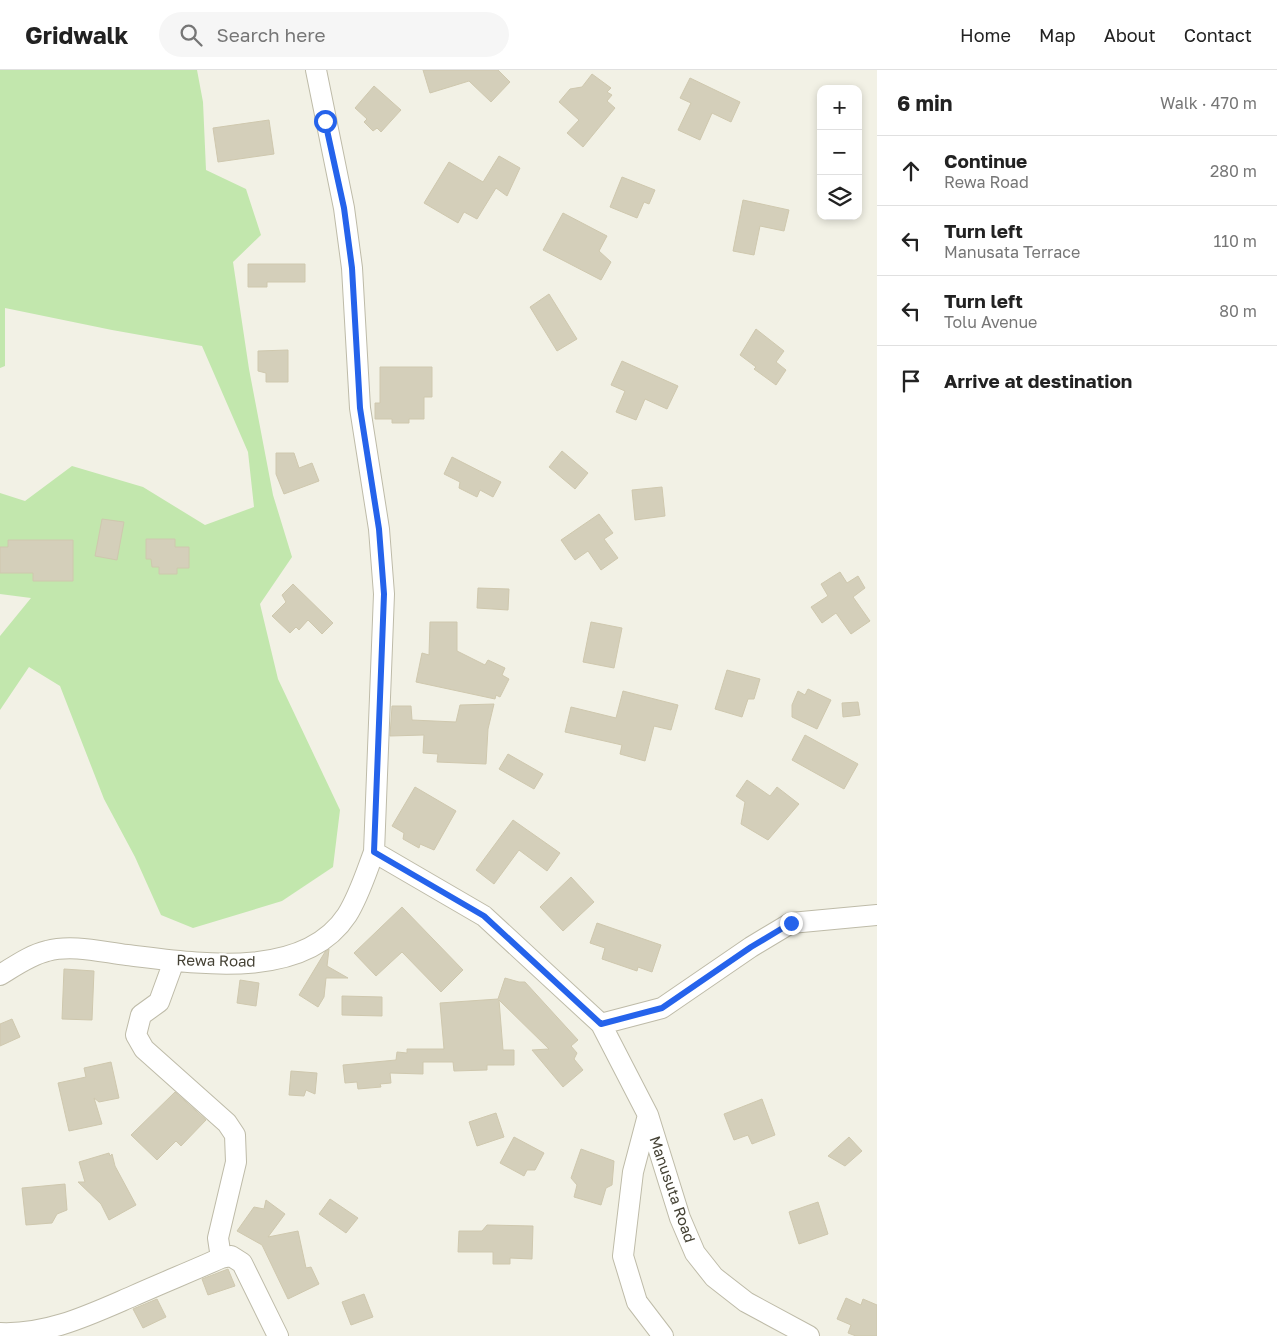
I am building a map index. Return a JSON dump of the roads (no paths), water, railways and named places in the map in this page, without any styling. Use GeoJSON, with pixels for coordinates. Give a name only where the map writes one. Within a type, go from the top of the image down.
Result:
{"type":"FeatureCollection","features":[{"type":"Feature","properties":{"kind":"street","name":"Rewa Road"},"geometry":{"type":"LineString","coordinates":[[0,975],[29,957],[48,950],[76,949],[174,961],[249,963],[289,957],[317,945],[346,916],[363,881],[374,852],[384,594],[379,529],[360,408],[352,268],[344,208],[316,70]]}},
{"type":"Feature","properties":{"kind":"street","name":"Manusuta Road"},"geometry":{"type":"LineString","coordinates":[[374,852],[484,916],[601,1024],[648,1115],[680,1218],[695,1253],[714,1277],[746,1302],[809,1336]]}},
{"type":"Feature","properties":{"kind":"street"},"geometry":{"type":"LineString","coordinates":[[601,1024],[662,1008],[751,947],[791,923],[877,916]]}},
{"type":"Feature","properties":{"kind":"street"},"geometry":{"type":"LineString","coordinates":[[174,961],[159,1002],[141,1015],[136,1035],[144,1049],[227,1123],[234,1135],[236,1162],[218,1238],[221,1258]]}},
{"type":"Feature","properties":{"kind":"street"},"geometry":{"type":"LineString","coordinates":[[648,1115],[632,1172],[623,1256],[637,1302],[663,1336]]}},
{"type":"Feature","properties":{"kind":"street"},"geometry":{"type":"LineString","coordinates":[[0,1333],[29,1332],[54,1328],[82,1318],[221,1258],[231,1256],[242,1263],[278,1336]]}}]}
